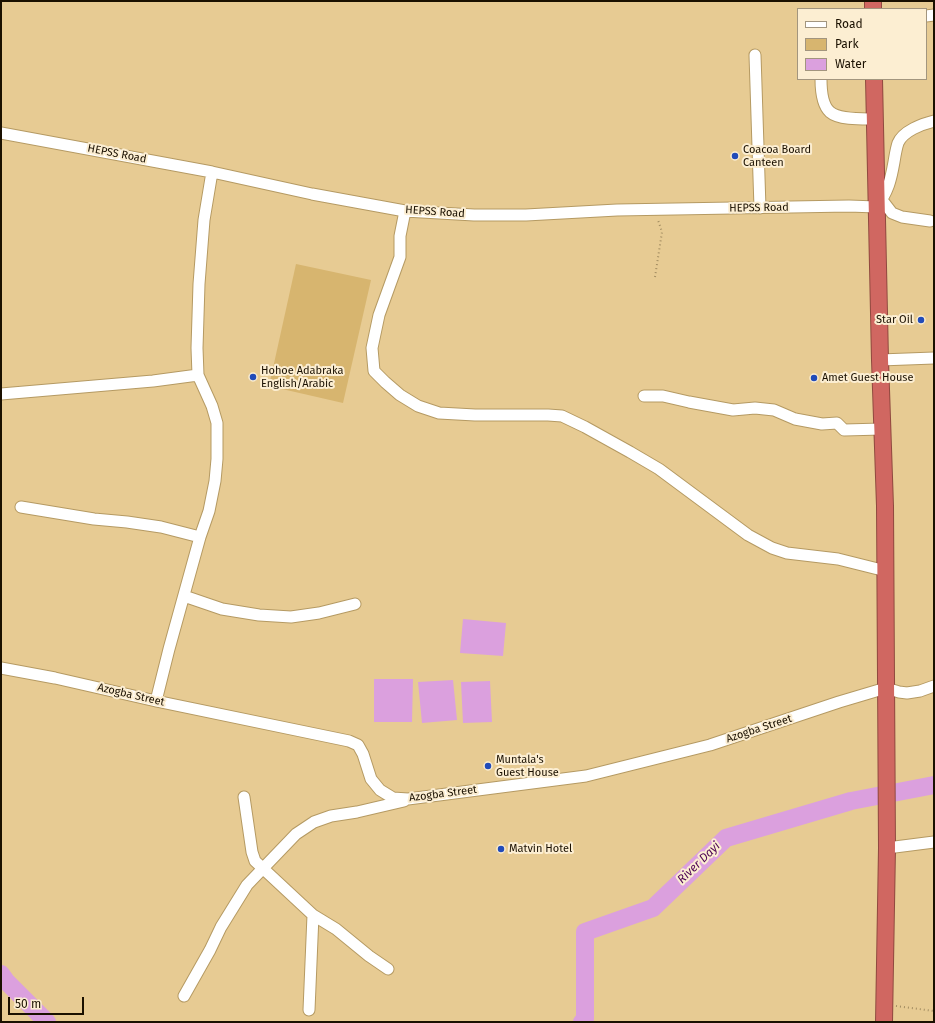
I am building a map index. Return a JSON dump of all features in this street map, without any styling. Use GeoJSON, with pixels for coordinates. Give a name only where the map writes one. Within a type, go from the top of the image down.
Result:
{"type":"FeatureCollection","features":[{"type":"Feature","properties":{"kind":"highway"},"geometry":{"type":"LineString","coordinates":[[874,80],[879,204],[880,360],[886,571],[887,848],[884,1022]]}},
{"type":"Feature","properties":{"kind":"street"},"geometry":{"type":"LineString","coordinates":[[755,56],[760,208]]}},
{"type":"Feature","properties":{"kind":"street"},"geometry":{"type":"LineString","coordinates":[[821,80],[822,93],[826,106],[830,112],[838,116],[851,119],[875,118]]}},
{"type":"Feature","properties":{"kind":"street"},"geometry":{"type":"LineString","coordinates":[[930,221],[902,217],[892,213],[879,204],[887,191],[891,179],[898,143],[903,136],[916,127],[934,121]]}},
{"type":"Feature","properties":{"kind":"street","name":"HEPSS Road"},"geometry":{"type":"LineString","coordinates":[[1,133],[212,172],[312,194],[405,211],[474,215],[526,215],[617,210],[849,206],[879,204]]}},
{"type":"Feature","properties":{"kind":"street"},"geometry":{"type":"LineString","coordinates":[[156,701],[200,537],[209,511],[215,481],[218,444],[217,423],[212,406],[198,375],[197,348],[204,220],[212,172]]}},
{"type":"Feature","properties":{"kind":"street"},"geometry":{"type":"LineString","coordinates":[[405,211],[400,236],[400,257],[379,315],[372,348],[374,371],[400,395],[418,406],[439,413],[562,416],[630,452],[659,470],[748,535],[772,548],[787,553],[838,559],[886,571]]}},
{"type":"Feature","properties":{"kind":"street"},"geometry":{"type":"LineString","coordinates":[[880,360],[934,358]]}},
{"type":"Feature","properties":{"kind":"street"},"geometry":{"type":"LineString","coordinates":[[1,394],[146,382],[198,375]]}},
{"type":"Feature","properties":{"kind":"street"},"geometry":{"type":"LineString","coordinates":[[644,396],[663,396],[733,410],[755,408],[774,410],[795,419],[822,424],[837,423],[844,430],[882,429]]}},
{"type":"Feature","properties":{"kind":"street"},"geometry":{"type":"LineString","coordinates":[[21,507],[94,519],[161,527],[200,537]]}},
{"type":"Feature","properties":{"kind":"street"},"geometry":{"type":"LineString","coordinates":[[184,596],[222,609],[259,615],[291,617],[319,613],[355,604]]}},
{"type":"Feature","properties":{"kind":"street","name":"Azogba Street"},"geometry":{"type":"LineString","coordinates":[[1,668],[55,678],[156,701],[349,741],[358,746],[363,754],[371,779],[380,790],[393,798],[408,799],[586,776],[710,745],[886,688]]}},
{"type":"Feature","properties":{"kind":"street"},"geometry":{"type":"LineString","coordinates":[[886,688],[907,693],[920,691],[934,686]]}},
{"type":"Feature","properties":{"kind":"street"},"geometry":{"type":"LineString","coordinates":[[244,796],[252,856],[255,861],[313,915],[336,929],[368,956],[388,969]]}},
{"type":"Feature","properties":{"kind":"street"},"geometry":{"type":"LineString","coordinates":[[184,996],[221,927],[247,885],[296,834],[314,822],[331,816],[357,812],[408,799]]}},
{"type":"Feature","properties":{"kind":"street"},"geometry":{"type":"LineString","coordinates":[[887,848],[934,842]]}},
{"type":"Feature","properties":{"kind":"street"},"geometry":{"type":"LineString","coordinates":[[310,1010],[313,915]]}},
{"type":"Feature","properties":{"kind":"path"},"geometry":{"type":"LineString","coordinates":[[655,209],[662,232],[655,277]]}},
{"type":"Feature","properties":{"kind":"path"},"geometry":{"type":"LineString","coordinates":[[895,1006],[934,1011]]}},
{"type":"Feature","properties":{"kind":"green space"},"geometry":{"type":"Polygon","coordinates":[[[296,264],[371,280],[343,403],[269,386],[296,264]]]}},
{"type":"Feature","properties":{"kind":"water"},"geometry":{"type":"Polygon","coordinates":[[[463,619],[506,623],[503,656],[460,653],[463,619]]]}},
{"type":"Feature","properties":{"kind":"water"},"geometry":{"type":"Polygon","coordinates":[[[374,679],[413,679],[412,722],[374,722],[374,679]]]}},
{"type":"Feature","properties":{"kind":"water"},"geometry":{"type":"Polygon","coordinates":[[[453,680],[457,720],[422,723],[418,682],[453,680]]]}},
{"type":"Feature","properties":{"kind":"water"},"geometry":{"type":"Polygon","coordinates":[[[490,681],[492,722],[463,723],[461,682],[490,681]]]}},
{"type":"Feature","properties":{"kind":"waterway","name":"River Dayi"},"geometry":{"type":"LineString","coordinates":[[582,1022],[585,1019],[585,932],[653,908],[726,838],[851,801],[934,785]]}},
{"type":"Feature","properties":{"kind":"waterway","name":"River Dayi"},"geometry":{"type":"LineString","coordinates":[[1,974],[6,981],[47,1022]]}},
{"type":"Feature","properties":{"kind":"place","name":"Coacoa Board Canteen"},"geometry":{"type":"Point","coordinates":[735,156]}},
{"type":"Feature","properties":{"kind":"place","name":"Star Oil"},"geometry":{"type":"Point","coordinates":[921,320]}},
{"type":"Feature","properties":{"kind":"place","name":"Hohoe Adabraka English/Arabic"},"geometry":{"type":"Point","coordinates":[253,377]}},
{"type":"Feature","properties":{"kind":"place","name":"Amet Guest House"},"geometry":{"type":"Point","coordinates":[814,378]}},
{"type":"Feature","properties":{"kind":"place","name":"Muntala's Guest House"},"geometry":{"type":"Point","coordinates":[488,766]}},
{"type":"Feature","properties":{"kind":"place","name":"Matvin Hotel"},"geometry":{"type":"Point","coordinates":[501,849]}}]}
